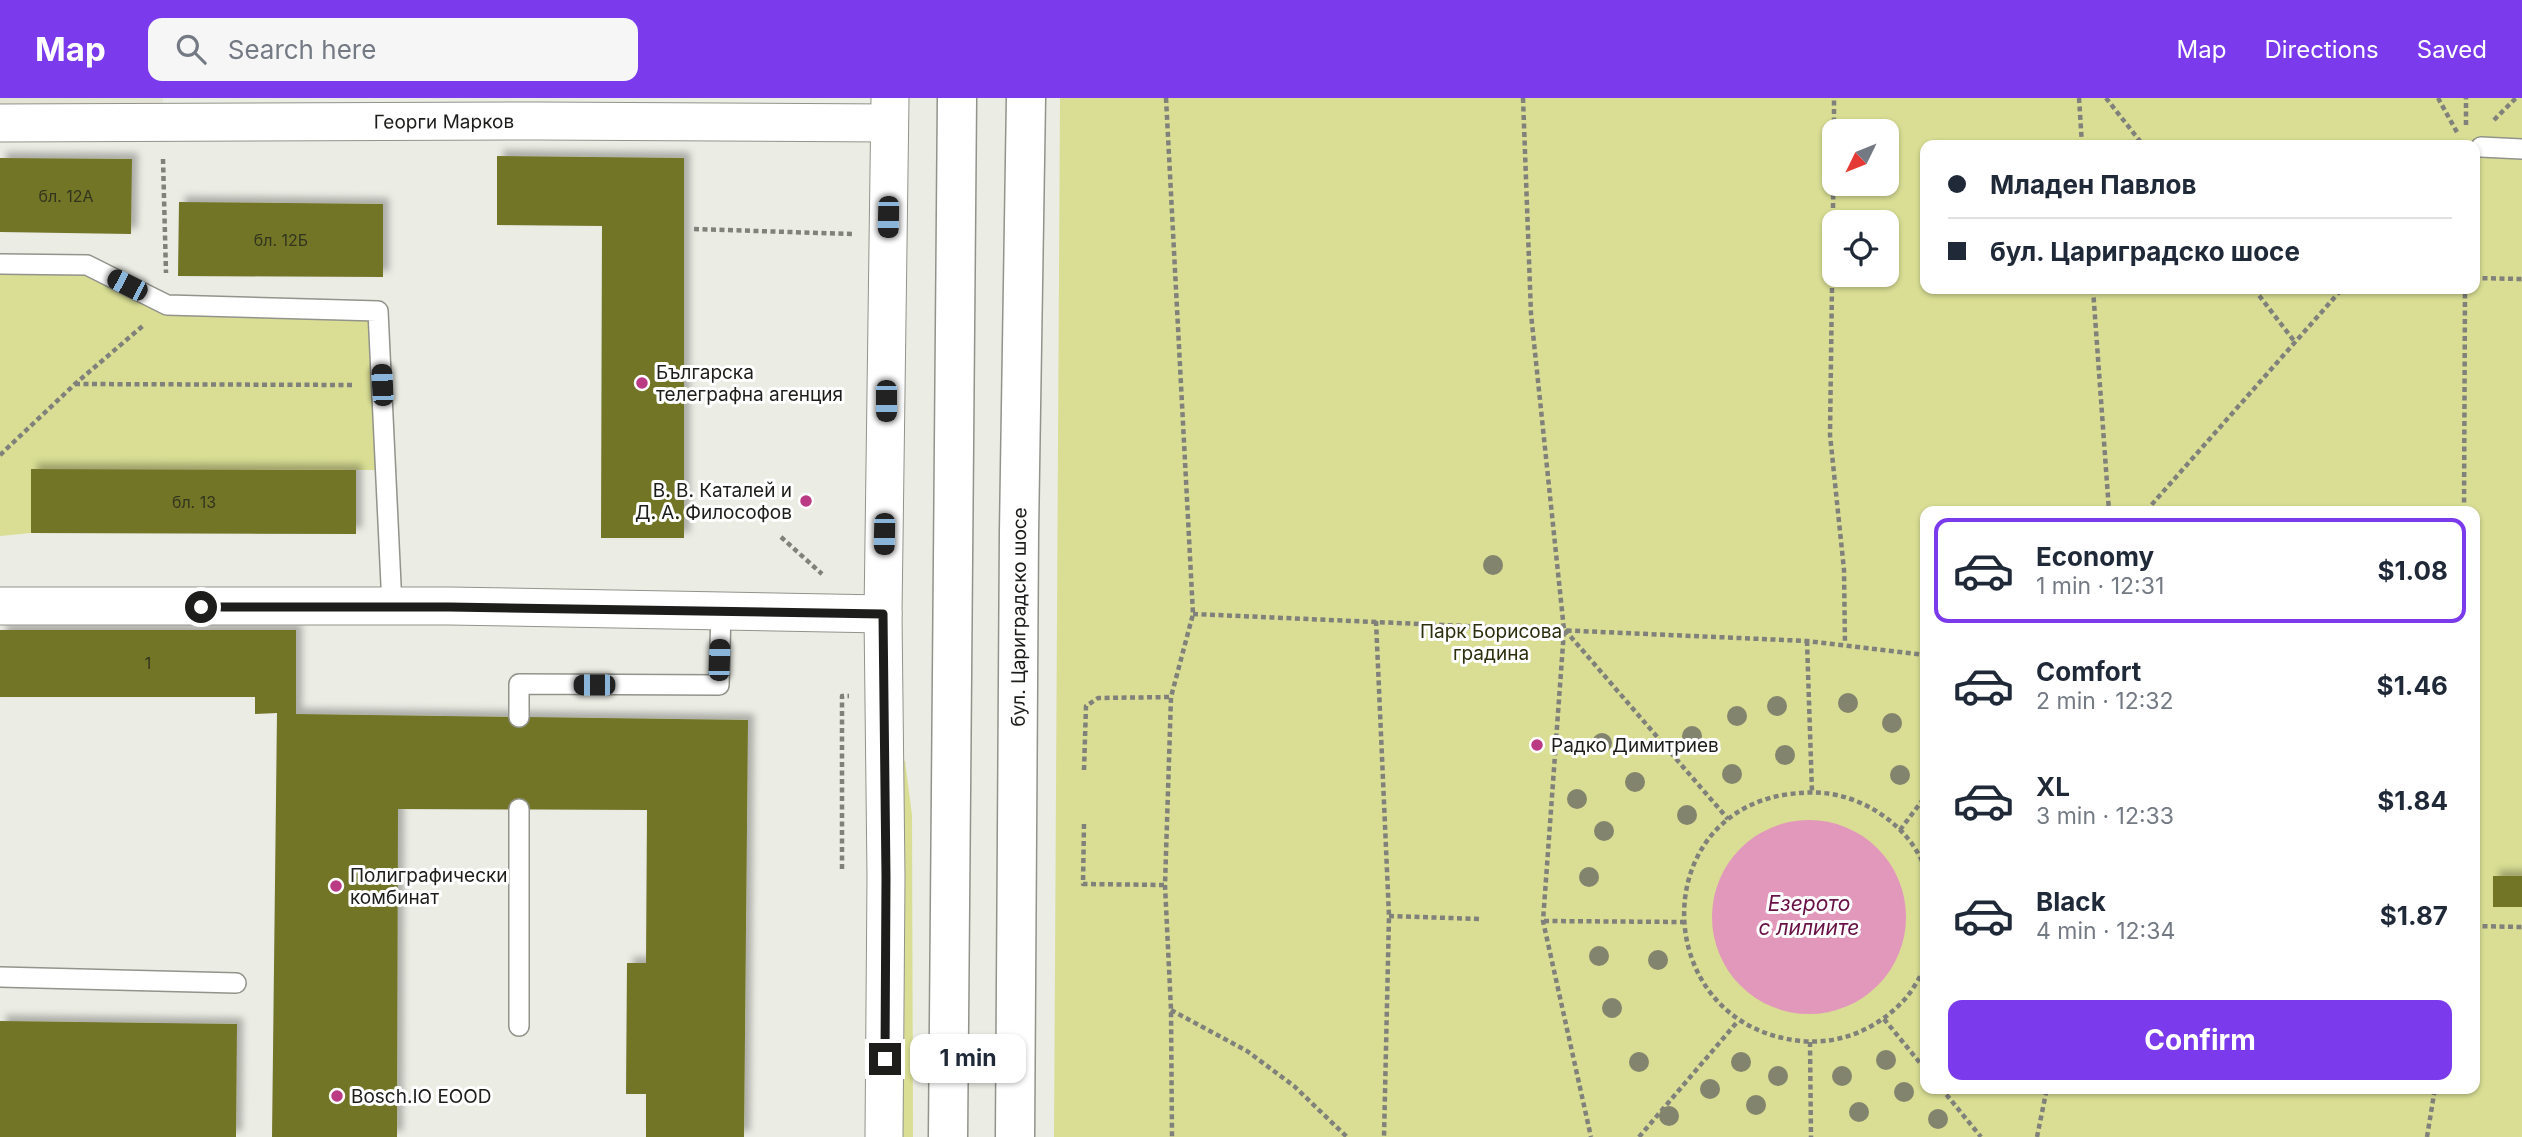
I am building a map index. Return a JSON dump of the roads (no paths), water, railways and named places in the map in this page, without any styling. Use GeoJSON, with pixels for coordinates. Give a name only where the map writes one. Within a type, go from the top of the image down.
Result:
{"type":"FeatureCollection","features":[{"type":"Feature","properties":{"kind":"highway"},"geometry":{"type":"LineString","coordinates":[[948,1137],[957,98]]}},
{"type":"Feature","properties":{"kind":"highway","name":"бул. Цариградско шосе"},"geometry":{"type":"LineString","coordinates":[[1015,1137],[1019,546],[1026,98]]}},
{"type":"Feature","properties":{"kind":"street","name":"Георги Марков"},"geometry":{"type":"LineString","coordinates":[[0,123],[162,111],[890,110]]}},
{"type":"Feature","properties":{"kind":"street"},"geometry":{"type":"LineString","coordinates":[[884,1137],[886,877],[883,614],[890,110]]}},
{"type":"Feature","properties":{"kind":"street"},"geometry":{"type":"LineString","coordinates":[[0,606],[392,606],[883,614]]}},
{"type":"Feature","properties":{"kind":"lane"},"geometry":{"type":"LineString","coordinates":[[2480,146],[2522,149]]}},
{"type":"Feature","properties":{"kind":"lane"},"geometry":{"type":"LineString","coordinates":[[0,264],[87,265],[167,305],[378,311],[392,606]]}},
{"type":"Feature","properties":{"kind":"lane"},"geometry":{"type":"LineString","coordinates":[[519,717],[519,684],[719,685],[721,610]]}},
{"type":"Feature","properties":{"kind":"lane"},"geometry":{"type":"LineString","coordinates":[[519,809],[519,1026]]}},
{"type":"Feature","properties":{"kind":"lane"},"geometry":{"type":"LineString","coordinates":[[0,977],[236,982]]}},
{"type":"Feature","properties":{"kind":"water","name":"Езерото с лилиите"},"geometry":{"type":"Polygon","coordinates":[[[1809,820],[1846,827],[1878,848],[1899,880],[1906,917],[1899,954],[1878,986],[1846,1007],[1809,1014],[1772,1007],[1740,986],[1719,954],[1712,917],[1719,880],[1740,848],[1772,827],[1809,820]]]}},
{"type":"Feature","properties":{"kind":"place","name":"Българска телеграфна агенция"},"geometry":{"type":"Point","coordinates":[642,383]}},
{"type":"Feature","properties":{"kind":"place","name":"В. В. Каталей и Д. А. Философов"},"geometry":{"type":"Point","coordinates":[806,501]}},
{"type":"Feature","properties":{"kind":"place","name":"Радко Димитриев"},"geometry":{"type":"Point","coordinates":[1537,745]}},
{"type":"Feature","properties":{"kind":"place","name":"Полиграфически комбинат"},"geometry":{"type":"Point","coordinates":[336,886]}},
{"type":"Feature","properties":{"kind":"place","name":"Bosch.IO EOOD"},"geometry":{"type":"Point","coordinates":[337,1096]}},
{"type":"Feature","properties":{"kind":"park label","name":"Парк Борисова градина"},"geometry":{"type":"Point","coordinates":[1491,642]}}]}
